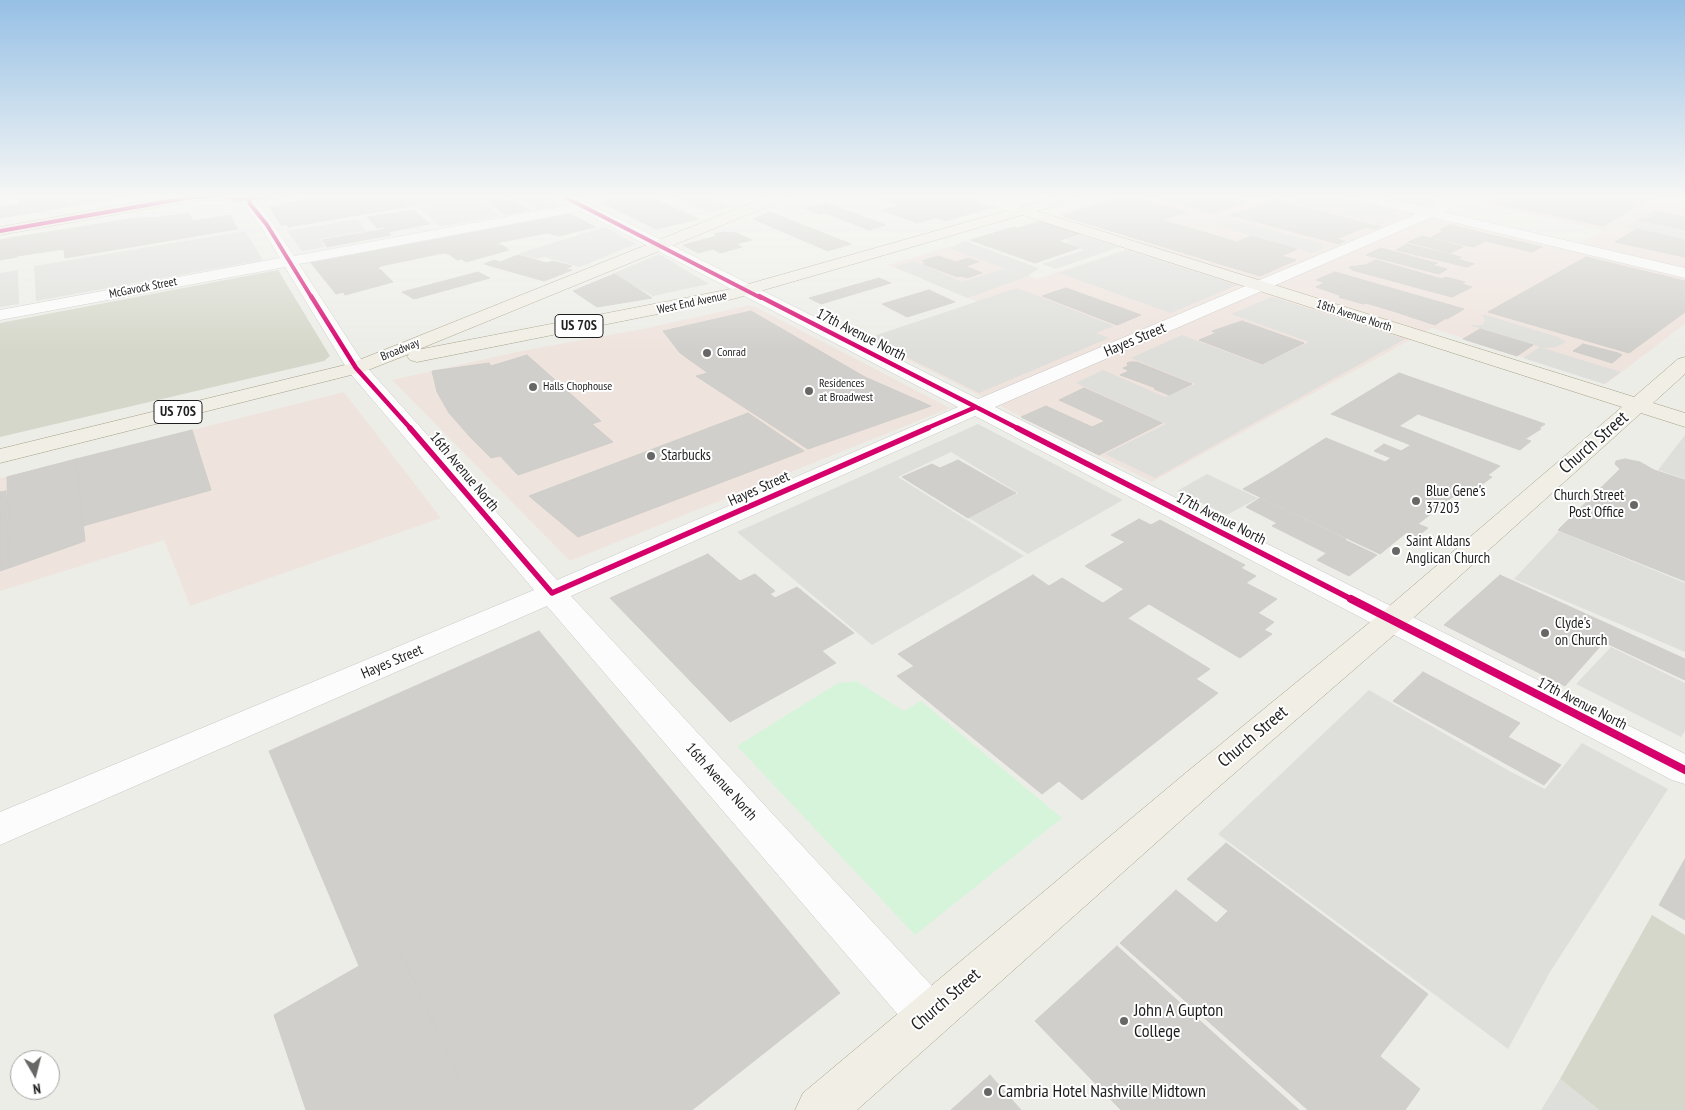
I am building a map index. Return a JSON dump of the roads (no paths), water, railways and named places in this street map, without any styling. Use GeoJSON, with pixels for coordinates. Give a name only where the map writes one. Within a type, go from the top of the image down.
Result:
{"type":"FeatureCollection","features":[{"type":"Feature","properties":{"kind":"main road","name":"Broadway"},"geometry":{"type":"LineString","coordinates":[[0,456],[356,368],[657,247]]}},
{"type":"Feature","properties":{"kind":"main road","name":"West End Avenue"},"geometry":{"type":"LineString","coordinates":[[356,368],[625,317],[746,290],[897,247]]}},
{"type":"Feature","properties":{"kind":"main road","name":"18th Avenue North"},"geometry":{"type":"LineString","coordinates":[[1136,247],[1685,420]]}},
{"type":"Feature","properties":{"kind":"main road","name":"Church Street"},"geometry":{"type":"LineString","coordinates":[[820,1110],[1193,787],[1391,621],[1685,363]]}},
{"type":"Feature","properties":{"kind":"street","name":"16th Avenue North"},"geometry":{"type":"LineString","coordinates":[[280,247],[356,368],[552,593],[928,1015]]}},
{"type":"Feature","properties":{"kind":"street","name":"McGavock Street"},"geometry":{"type":"LineString","coordinates":[[0,315],[365,247]]}},
{"type":"Feature","properties":{"kind":"street","name":"17th Avenue North"},"geometry":{"type":"LineString","coordinates":[[661,247],[1685,770]]}},
{"type":"Feature","properties":{"kind":"street","name":"Hayes Street"},"geometry":{"type":"LineString","coordinates":[[0,829],[552,593],[976,407],[1351,247]]}},
{"type":"Feature","properties":{"kind":"street"},"geometry":{"type":"LineString","coordinates":[[1576,247],[1685,272]]}},
{"type":"Feature","properties":{"kind":"place","name":"Conrad"},"geometry":{"type":"Point","coordinates":[707,353]}},
{"type":"Feature","properties":{"kind":"place","name":"Halls Chophouse"},"geometry":{"type":"Point","coordinates":[533,387]}},
{"type":"Feature","properties":{"kind":"place","name":"Residences at Broadwest"},"geometry":{"type":"Point","coordinates":[809,391]}},
{"type":"Feature","properties":{"kind":"place","name":"Starbucks"},"geometry":{"type":"Point","coordinates":[651,456]}},
{"type":"Feature","properties":{"kind":"place","name":"Blue Gene's 37203"},"geometry":{"type":"Point","coordinates":[1416,501]}},
{"type":"Feature","properties":{"kind":"place","name":"Church Street Post Office"},"geometry":{"type":"Point","coordinates":[1634,505]}},
{"type":"Feature","properties":{"kind":"place","name":"Saint Aldans Anglican Church"},"geometry":{"type":"Point","coordinates":[1396,551]}},
{"type":"Feature","properties":{"kind":"place","name":"Clyde's on Church"},"geometry":{"type":"Point","coordinates":[1545,633]}},
{"type":"Feature","properties":{"kind":"place","name":"John A Gupton College"},"geometry":{"type":"Point","coordinates":[1124,1021]}},
{"type":"Feature","properties":{"kind":"place","name":"Cambria Hotel Nashville Midtown"},"geometry":{"type":"Point","coordinates":[988,1092]}}]}
